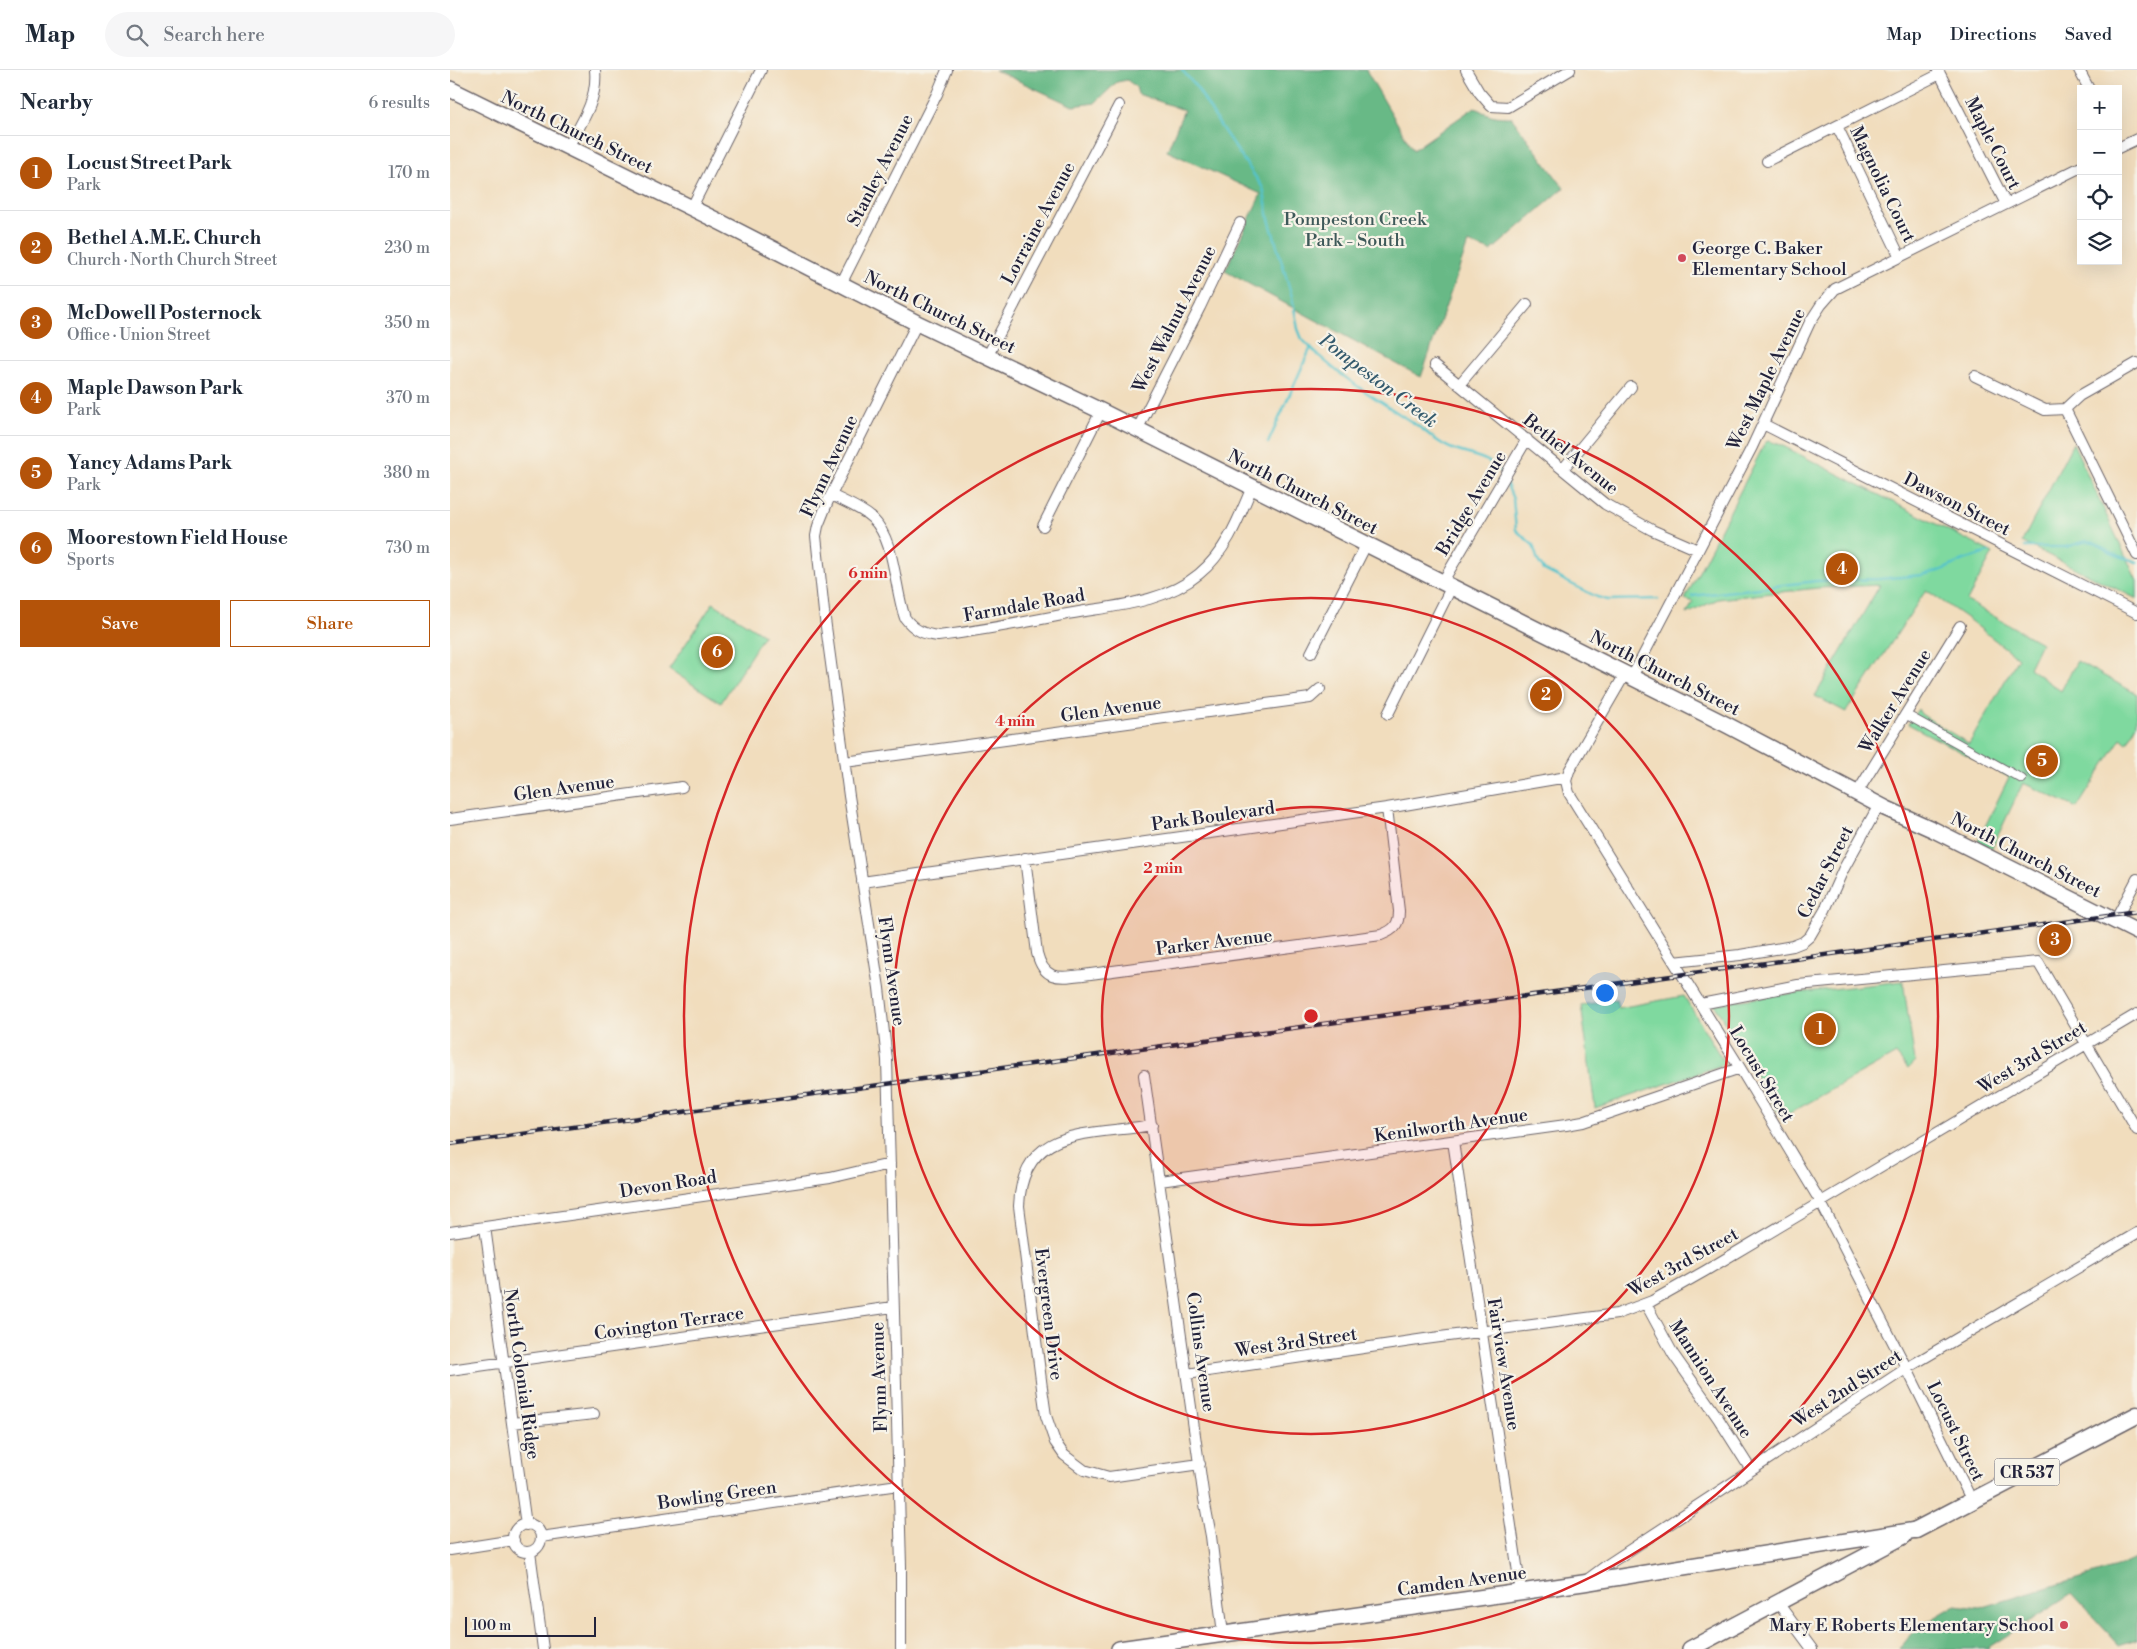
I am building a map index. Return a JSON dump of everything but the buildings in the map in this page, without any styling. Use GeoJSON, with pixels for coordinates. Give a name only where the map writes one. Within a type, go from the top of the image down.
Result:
{"type":"FeatureCollection","features":[{"type":"Feature","properties":{"kind":"main road","name":"North Church Street"},"geometry":{"type":"LineString","coordinates":[[450,89],[917,323],[1101,411],[1446,586],[1628,675],[1879,805],[1934,830],[2137,932]]}},
{"type":"Feature","properties":{"kind":"main road","name":"CR 537"},"geometry":{"type":"LineString","coordinates":[[1846,1566],[2137,1415]]}},
{"type":"Feature","properties":{"kind":"main road","name":"Camden Avenue"},"geometry":{"type":"LineString","coordinates":[[1119,1649],[1583,1583],[1916,1530]]}},
{"type":"Feature","properties":{"kind":"main road","name":"Camden Avenue"},"geometry":{"type":"LineString","coordinates":[[1810,1548],[1833,1549],[1840,1555],[1846,1566]]}},
{"type":"Feature","properties":{"kind":"main road"},"geometry":{"type":"LineString","coordinates":[[1691,1649],[1846,1566]]}},
{"type":"Feature","properties":{"kind":"street"},"geometry":{"type":"LineString","coordinates":[[568,147],[593,99],[595,70]]}},
{"type":"Feature","properties":{"kind":"street"},"geometry":{"type":"LineString","coordinates":[[691,209],[761,70]]}},
{"type":"Feature","properties":{"kind":"street","name":"Stanley Avenue"},"geometry":{"type":"LineString","coordinates":[[841,284],[937,94],[947,70]]}},
{"type":"Feature","properties":{"kind":"street"},"geometry":{"type":"LineString","coordinates":[[1466,70],[1484,100],[1491,106],[1508,107],[1570,70]]}},
{"type":"Feature","properties":{"kind":"street"},"geometry":{"type":"LineString","coordinates":[[2079,70],[2086,85]]}},
{"type":"Feature","properties":{"kind":"street"},"geometry":{"type":"LineString","coordinates":[[1767,161],[1939,72]]}},
{"type":"Feature","properties":{"kind":"street","name":"Maple Court"},"geometry":{"type":"LineString","coordinates":[[1939,72],[2006,204]]}},
{"type":"Feature","properties":{"kind":"street","name":"Lorraine Avenue"},"geometry":{"type":"LineString","coordinates":[[987,357],[1119,105]]}},
{"type":"Feature","properties":{"kind":"street","name":"Magnolia Court"},"geometry":{"type":"LineString","coordinates":[[1837,126],[1900,257]]}},
{"type":"Feature","properties":{"kind":"street"},"geometry":{"type":"LineString","coordinates":[[2122,146],[2136,141]]}},
{"type":"Feature","properties":{"kind":"street","name":"West Maple Avenue"},"geometry":{"type":"LineString","coordinates":[[1628,675],[1698,550],[1763,424],[1810,322],[1826,299],[1835,289],[2077,169]]}},
{"type":"Feature","properties":{"kind":"street","name":"West Walnut Avenue"},"geometry":{"type":"LineString","coordinates":[[1137,430],[1197,313],[1240,223]]}},
{"type":"Feature","properties":{"kind":"street"},"geometry":{"type":"LineString","coordinates":[[1459,384],[1527,304]]}},
{"type":"Feature","properties":{"kind":"street","name":"Flynn Avenue"},"geometry":{"type":"LineString","coordinates":[[901,1649],[888,1084],[884,1024],[862,882],[817,552],[818,526],[831,495],[917,323]]}},
{"type":"Feature","properties":{"kind":"street"},"geometry":{"type":"LineString","coordinates":[[1975,376],[2045,410],[2065,409],[2079,396],[2137,363]]}},
{"type":"Feature","properties":{"kind":"street","name":"Bethel Avenue"},"geometry":{"type":"LineString","coordinates":[[1435,365],[1615,510],[1652,530],[1698,550]]}},
{"type":"Feature","properties":{"kind":"street"},"geometry":{"type":"LineString","coordinates":[[1563,469],[1632,387]]}},
{"type":"Feature","properties":{"kind":"street"},"geometry":{"type":"LineString","coordinates":[[2065,409],[2137,555]]}},
{"type":"Feature","properties":{"kind":"street"},"geometry":{"type":"LineString","coordinates":[[1043,526],[1101,411]]}},
{"type":"Feature","properties":{"kind":"street","name":"Dawson Street"},"geometry":{"type":"LineString","coordinates":[[1763,424],[2136,612]]}},
{"type":"Feature","properties":{"kind":"street","name":"Bridge Avenue"},"geometry":{"type":"LineString","coordinates":[[1388,714],[1446,586],[1527,439]]}},
{"type":"Feature","properties":{"kind":"street","name":"Farmdale Road"},"geometry":{"type":"LineString","coordinates":[[831,495],[864,512],[880,527],[889,551],[905,618],[910,626],[918,631],[938,636],[1129,603],[1174,590],[1199,575],[1216,556],[1231,533],[1252,487]]}},
{"type":"Feature","properties":{"kind":"street"},"geometry":{"type":"LineString","coordinates":[[1311,654],[1366,545]]}},
{"type":"Feature","properties":{"kind":"street","name":"Walker Avenue"},"geometry":{"type":"LineString","coordinates":[[1857,793],[1960,626]]}},
{"type":"Feature","properties":{"kind":"street"},"geometry":{"type":"LineString","coordinates":[[1567,777],[1576,758],[1628,675]]}},
{"type":"Feature","properties":{"kind":"street","name":"Glen Avenue"},"geometry":{"type":"LineString","coordinates":[[845,762],[1310,698],[1320,689]]}},
{"type":"Feature","properties":{"kind":"street"},"geometry":{"type":"LineString","coordinates":[[1905,714],[2022,779]]}},
{"type":"Feature","properties":{"kind":"street","name":"Park Boulevard"},"geometry":{"type":"LineString","coordinates":[[862,882],[1387,808],[1567,777]]}},
{"type":"Feature","properties":{"kind":"street","name":"Locust Street"},"geometry":{"type":"LineString","coordinates":[[1567,777],[1566,787],[1572,800],[1701,1004],[1820,1201],[1907,1368],[1972,1501]]}},
{"type":"Feature","properties":{"kind":"street","name":"Glen Avenue"},"geometry":{"type":"LineString","coordinates":[[450,820],[682,787]]}},
{"type":"Feature","properties":{"kind":"street","name":"Cedar Street"},"geometry":{"type":"LineString","coordinates":[[1674,962],[1740,955],[1793,946],[1804,942],[1810,936],[1825,910],[1843,870],[1879,805]]}},
{"type":"Feature","properties":{"kind":"street","name":"Parker Avenue"},"geometry":{"type":"LineString","coordinates":[[1026,858],[1037,953],[1042,968],[1057,977],[1232,956],[1387,933],[1397,925],[1399,911],[1387,808]]}},
{"type":"Feature","properties":{"kind":"street"},"geometry":{"type":"LineString","coordinates":[[2115,921],[2137,878]]}},
{"type":"Feature","properties":{"kind":"street"},"geometry":{"type":"LineString","coordinates":[[1701,1004],[1798,985],[2038,962],[2137,1130]]}},
{"type":"Feature","properties":{"kind":"street","name":"West 3rd Street"},"geometry":{"type":"LineString","coordinates":[[1187,1374],[1617,1314],[1646,1304],[1705,1271],[2137,1014]]}},
{"type":"Feature","properties":{"kind":"street","name":"Kenilworth Avenue"},"geometry":{"type":"LineString","coordinates":[[1160,1182],[1583,1122],[1740,1068]]}},
{"type":"Feature","properties":{"kind":"street","name":"Collins Avenue"},"geometry":{"type":"LineString","coordinates":[[1144,1075],[1211,1536],[1223,1634]]}},
{"type":"Feature","properties":{"kind":"street","name":"Evergreen Drive"},"geometry":{"type":"LineString","coordinates":[[1152,1125],[1073,1136],[1059,1141],[1032,1160],[1023,1177],[1019,1206],[1042,1388],[1046,1416],[1054,1442],[1064,1455],[1084,1470],[1109,1477],[1200,1464]]}},
{"type":"Feature","properties":{"kind":"street","name":"Fairview Avenue"},"geometry":{"type":"LineString","coordinates":[[1453,1141],[1521,1592]]}},
{"type":"Feature","properties":{"kind":"street","name":"Devon Road"},"geometry":{"type":"LineString","coordinates":[[450,1232],[837,1177],[890,1164]]}},
{"type":"Feature","properties":{"kind":"street","name":"North Colonial Ridge"},"geometry":{"type":"LineString","coordinates":[[485,1227],[526,1525]]}},
{"type":"Feature","properties":{"kind":"street","name":"West 2nd Street"},"geometry":{"type":"LineString","coordinates":[[1583,1583],[1750,1470],[1907,1368],[2137,1233]]}},
{"type":"Feature","properties":{"kind":"street","name":"Mannion Avenue"},"geometry":{"type":"LineString","coordinates":[[1646,1304],[1673,1354],[1718,1418],[1750,1470]]}},
{"type":"Feature","properties":{"kind":"street","name":"Covington Terrace"},"geometry":{"type":"LineString","coordinates":[[450,1370],[893,1308]]}},
{"type":"Feature","properties":{"kind":"street"},"geometry":{"type":"LineString","coordinates":[[512,1423],[594,1414]]}},
{"type":"Feature","properties":{"kind":"street","name":"Bowling Green"},"geometry":{"type":"LineString","coordinates":[[541,1537],[898,1485]]}},
{"type":"Feature","properties":{"kind":"street"},"geometry":{"type":"LineString","coordinates":[[526,1525],[538,1529],[541,1537],[539,1546],[530,1552],[521,1551],[514,1540],[518,1528],[526,1525]]}},
{"type":"Feature","properties":{"kind":"street"},"geometry":{"type":"LineString","coordinates":[[450,1550],[514,1540]]}},
{"type":"Feature","properties":{"kind":"street"},"geometry":{"type":"LineString","coordinates":[[530,1552],[543,1649]]}},
{"type":"Feature","properties":{"kind":"street"},"geometry":{"type":"LineString","coordinates":[[1778,1603],[1812,1649]]}},
{"type":"Feature","properties":{"kind":"green space","name":"Pompeston Creek Park - South"},"geometry":{"type":"Polygon","coordinates":[[[995,70],[1366,70],[1413,150],[1475,107],[1492,115],[1511,117],[1564,188],[1491,251],[1468,243],[1421,377],[1225,271],[1261,194],[1167,151],[1184,110],[1138,94],[1136,87],[1127,80],[1117,82],[1095,103],[1073,106],[995,70]]]}},
{"type":"Feature","properties":{"kind":"green space"},"geometry":{"type":"Polygon","coordinates":[[[1768,441],[1781,445],[1993,553],[1967,601],[2041,643],[2029,668],[2061,691],[2077,661],[2137,694],[2137,724],[2127,743],[2121,738],[2077,808],[2023,783],[1992,848],[1978,841],[2009,777],[1908,724],[1918,709],[1921,714],[1969,744],[2018,658],[1968,619],[1926,590],[1846,712],[1815,696],[1880,585],[1818,588],[1718,599],[1687,614],[1693,602],[1685,599],[1765,443],[1768,441]]]}},
{"type":"Feature","properties":{"kind":"green space"},"geometry":{"type":"Polygon","coordinates":[[[2073,443],[2137,581],[2137,599],[2022,542],[2073,443]]]}},
{"type":"Feature","properties":{"kind":"green space"},"geometry":{"type":"Polygon","coordinates":[[[713,603],[764,635],[721,703],[669,669],[713,603]]]}},
{"type":"Feature","properties":{"kind":"green space"},"geometry":{"type":"Polygon","coordinates":[[[1903,981],[1915,1062],[1908,1069],[1896,1054],[1781,1118],[1714,1004],[1770,996],[1903,981]]]}},
{"type":"Feature","properties":{"kind":"green space"},"geometry":{"type":"Polygon","coordinates":[[[1684,996],[1725,1064],[1595,1108],[1581,1005],[1616,1000],[1618,1008],[1684,996]]]}},
{"type":"Feature","properties":{"kind":"green space"},"geometry":{"type":"Polygon","coordinates":[[[2137,1558],[2137,1639],[2119,1645],[2072,1594],[1989,1647],[1990,1649],[1899,1649],[1917,1628],[1956,1605],[1980,1608],[2120,1566],[2137,1558]]]}},
{"type":"Feature","properties":{"kind":"waterway","name":"Pompeston Creek"},"geometry":{"type":"LineString","coordinates":[[1182,70],[1197,88],[1263,188],[1269,219],[1302,339],[1341,374],[1440,443],[1457,451],[1486,460],[1493,464],[1503,475]]}},
{"type":"Feature","properties":{"kind":"waterway"},"geometry":{"type":"LineString","coordinates":[[1268,443],[1311,347]]}},
{"type":"Feature","properties":{"kind":"waterway","name":"Pompeston Creek"},"geometry":{"type":"LineString","coordinates":[[1505,480],[1513,499],[1516,530],[1533,545],[1538,561],[1544,570],[1597,597],[1608,600],[1658,599]]}},
{"type":"Feature","properties":{"kind":"waterway","name":"Pompeston Creek"},"geometry":{"type":"LineString","coordinates":[[2025,547],[2066,547],[2087,541],[2094,542],[2111,553],[2137,562]]}},
{"type":"Feature","properties":{"kind":"waterway","name":"Pompeston Creek"},"geometry":{"type":"LineString","coordinates":[[1692,596],[1816,581],[1879,579],[1922,575],[1942,570],[1989,552]]}},
{"type":"Feature","properties":{"kind":"railway"},"geometry":{"type":"LineString","coordinates":[[450,1144],[2137,912]]}},
{"type":"Feature","properties":{"kind":"place","name":"George C. Baker Elementary School"},"geometry":{"type":"Point","coordinates":[1682,258]}},
{"type":"Feature","properties":{"kind":"place","name":"Maple Dawson Park"},"geometry":{"type":"Point","coordinates":[1842,569]}},
{"type":"Feature","properties":{"kind":"place","name":"Moorestown Field House"},"geometry":{"type":"Point","coordinates":[717,652]}},
{"type":"Feature","properties":{"kind":"place","name":"Bethel A.M.E. Church"},"geometry":{"type":"Point","coordinates":[1546,695]}},
{"type":"Feature","properties":{"kind":"place","name":"Yancy Adams Park"},"geometry":{"type":"Point","coordinates":[2042,761]}},
{"type":"Feature","properties":{"kind":"place","name":"McDowell Posternock"},"geometry":{"type":"Point","coordinates":[2055,940]}},
{"type":"Feature","properties":{"kind":"place","name":"Locust Street Park"},"geometry":{"type":"Point","coordinates":[1820,1029]}},
{"type":"Feature","properties":{"kind":"place","name":"Mary E Roberts Elementary School"},"geometry":{"type":"Point","coordinates":[2064,1625]}}]}
